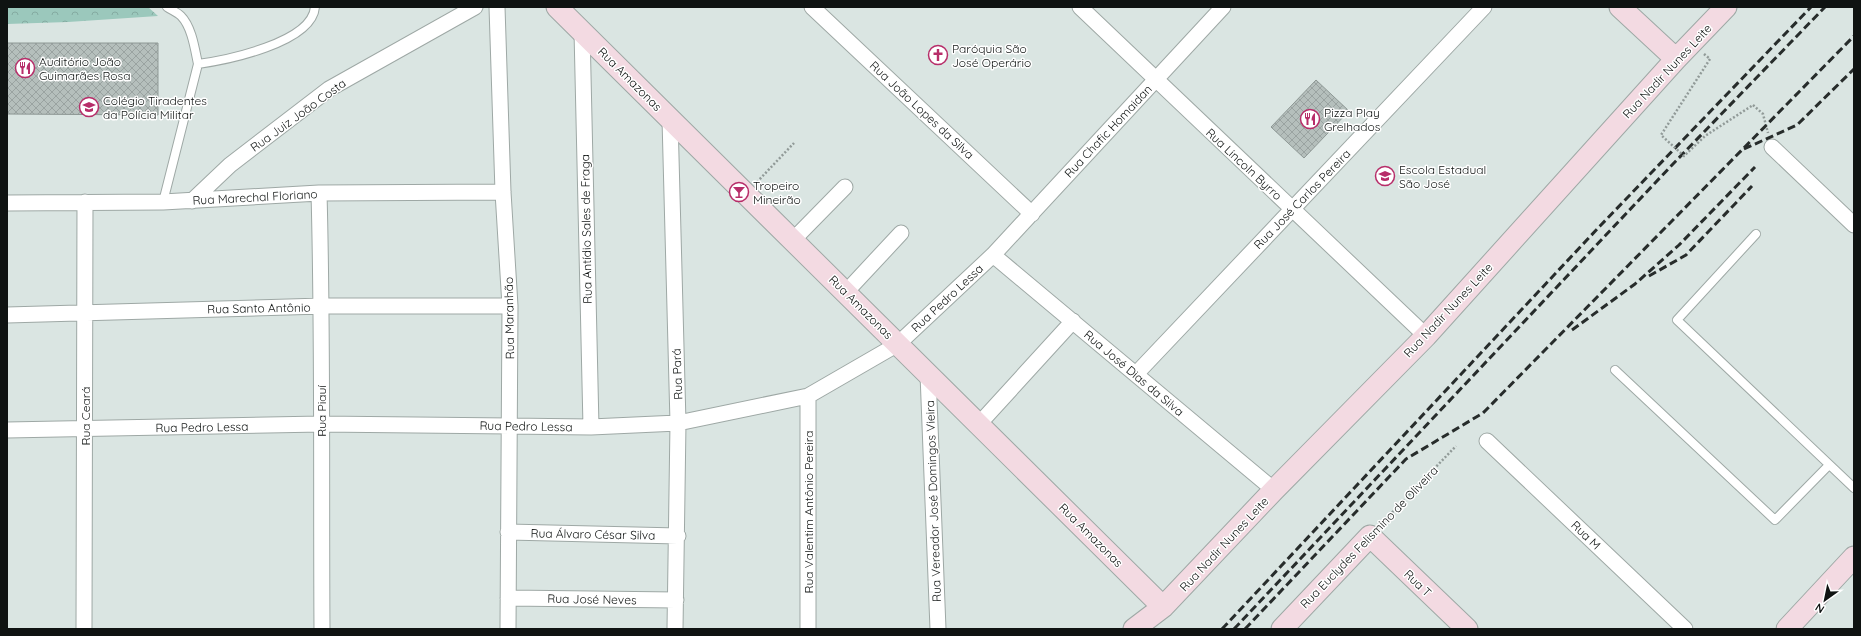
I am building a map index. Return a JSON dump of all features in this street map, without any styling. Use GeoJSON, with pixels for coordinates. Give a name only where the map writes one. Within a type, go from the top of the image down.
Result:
{"type":"FeatureCollection","features":[{"type":"Feature","properties":{"kind":"street","name":"Rua Juiz João Costa"},"geometry":{"type":"LineString","coordinates":[[192,201],[230,165],[329,89],[475,7]]}},
{"type":"Feature","properties":{"kind":"street","name":"Rua Maranhão"},"geometry":{"type":"LineString","coordinates":[[497,7],[503,192],[510,306],[508,629]]}},
{"type":"Feature","properties":{"kind":"street","name":"Rua Amazonas"},"geometry":{"type":"LineString","coordinates":[[558,7],[1163,607]]}},
{"type":"Feature","properties":{"kind":"street","name":"Rua João Lopes da Silva"},"geometry":{"type":"LineString","coordinates":[[812,7],[1032,214]]}},
{"type":"Feature","properties":{"kind":"street","name":"Rua Lincoln Byrro"},"geometry":{"type":"LineString","coordinates":[[1080,7],[1155,80],[1426,336]]}},
{"type":"Feature","properties":{"kind":"street","name":"Rua Chafic Homaidan"},"geometry":{"type":"LineString","coordinates":[[993,255],[1223,7]]}},
{"type":"Feature","properties":{"kind":"street","name":"Rua José Carlos Pereira"},"geometry":{"type":"LineString","coordinates":[[1136,374],[1484,7]]}},
{"type":"Feature","properties":{"kind":"street"},"geometry":{"type":"LineString","coordinates":[[1620,7],[1676,59]]}},
{"type":"Feature","properties":{"kind":"street","name":"Rua Nadir Nunes Leite"},"geometry":{"type":"LineString","coordinates":[[1134,629],[1163,607],[1274,490],[1426,336],[1676,59],[1726,7]]}},
{"type":"Feature","properties":{"kind":"street","name":"Rua Antídio Sales de Fraga"},"geometry":{"type":"LineString","coordinates":[[582,31],[591,427]]}},
{"type":"Feature","properties":{"kind":"street","name":"Rua Pará"},"geometry":{"type":"LineString","coordinates":[[670,119],[678,423],[678,536],[675,629]]}},
{"type":"Feature","properties":{"kind":"street"},"geometry":{"type":"LineString","coordinates":[[1772,147],[1854,225]]}},
{"type":"Feature","properties":{"kind":"street"},"geometry":{"type":"LineString","coordinates":[[793,240],[845,187]]}},
{"type":"Feature","properties":{"kind":"street","name":"Rua Marechal Floriano"},"geometry":{"type":"LineString","coordinates":[[7,203],[163,202],[319,193],[503,192]]}},
{"type":"Feature","properties":{"kind":"street","name":"Rua Piauí"},"geometry":{"type":"LineString","coordinates":[[319,193],[322,306],[322,629]]}},
{"type":"Feature","properties":{"kind":"street","name":"Rua Ceará"},"geometry":{"type":"LineString","coordinates":[[84,629],[85,202]]}},
{"type":"Feature","properties":{"kind":"street"},"geometry":{"type":"LineString","coordinates":[[846,292],[902,233]]}},
{"type":"Feature","properties":{"kind":"street","name":"Rua Pedro Lessa"},"geometry":{"type":"LineString","coordinates":[[7,430],[321,424],[591,427],[678,423],[808,396],[898,344],[993,255]]}},
{"type":"Feature","properties":{"kind":"street","name":"Rua José Dias da Silva"},"geometry":{"type":"LineString","coordinates":[[993,255],[1274,490]]}},
{"type":"Feature","properties":{"kind":"street","name":"Rua Santo Antônio"},"geometry":{"type":"LineString","coordinates":[[7,314],[322,306],[510,306]]}},
{"type":"Feature","properties":{"kind":"street"},"geometry":{"type":"LineString","coordinates":[[979,424],[1073,322]]}},
{"type":"Feature","properties":{"kind":"street","name":"Rua Vereador José Domingos Vieira"},"geometry":{"type":"LineString","coordinates":[[928,374],[938,629]]}},
{"type":"Feature","properties":{"kind":"street","name":"Rua Valentim Antônio Pereira"},"geometry":{"type":"LineString","coordinates":[[808,396],[808,629]]}},
{"type":"Feature","properties":{"kind":"street","name":"Rua M"},"geometry":{"type":"LineString","coordinates":[[1487,441],[1685,629]]}},
{"type":"Feature","properties":{"kind":"street","name":"Rua Álvaro César Silva"},"geometry":{"type":"LineString","coordinates":[[508,532],[678,536]]}},
{"type":"Feature","properties":{"kind":"street","name":"Rua Euclydes Felismino de Oliveira"},"geometry":{"type":"LineString","coordinates":[[1282,629],[1370,536]]}},
{"type":"Feature","properties":{"kind":"street","name":"Rua T"},"geometry":{"type":"LineString","coordinates":[[1370,536],[1467,629]]}},
{"type":"Feature","properties":{"kind":"street"},"geometry":{"type":"LineString","coordinates":[[1787,629],[1854,557]]}},
{"type":"Feature","properties":{"kind":"street","name":"Rua José Neves"},"geometry":{"type":"LineString","coordinates":[[508,598],[676,600]]}},
{"type":"Feature","properties":{"kind":"lane"},"geometry":{"type":"LineString","coordinates":[[163,202],[198,64],[187,27],[181,16],[167,7]]}},
{"type":"Feature","properties":{"kind":"lane"},"geometry":{"type":"LineString","coordinates":[[198,64],[226,60],[259,51],[287,38],[310,22],[315,7]]}},
{"type":"Feature","properties":{"kind":"lane"},"geometry":{"type":"LineString","coordinates":[[1756,234],[1677,320],[1780,416],[1854,488]]}},
{"type":"Feature","properties":{"kind":"lane"},"geometry":{"type":"LineString","coordinates":[[1615,370],[1775,520],[1829,465]]}},
{"type":"Feature","properties":{"kind":"path"},"geometry":{"type":"LineString","coordinates":[[1710,59],[1661,135],[1684,156],[1704,136],[1753,105],[1763,114],[1772,147]]}},
{"type":"Feature","properties":{"kind":"path"},"geometry":{"type":"LineString","coordinates":[[746,194],[794,143]]}},
{"type":"Feature","properties":{"kind":"path","name":"Rua Euclydes Felismino de Oliveira"},"geometry":{"type":"LineString","coordinates":[[1370,536],[1456,446]]}},
{"type":"Feature","properties":{"kind":"green space"},"geometry":{"type":"Polygon","coordinates":[[[7,7],[148,7],[158,16],[68,22],[7,24],[7,7]]]}},
{"type":"Feature","properties":{"kind":"building"},"geometry":{"type":"Polygon","coordinates":[[[7,43],[158,43],[158,115],[7,114],[7,43]]]}},
{"type":"Feature","properties":{"kind":"building","name":"Pizza Play Grelhados"},"geometry":{"type":"Polygon","coordinates":[[[1316,80],[1349,111],[1304,158],[1271,127],[1316,80]]]}},
{"type":"Feature","properties":{"kind":"railway"},"geometry":{"type":"LineString","coordinates":[[1222,629],[1600,226],[1811,7]]}},
{"type":"Feature","properties":{"kind":"railway"},"geometry":{"type":"LineString","coordinates":[[1234,629],[1672,165],[1825,7]]}},
{"type":"Feature","properties":{"kind":"railway"},"geometry":{"type":"LineString","coordinates":[[1245,629],[1406,459],[1483,413],[1854,36]]}},
{"type":"Feature","properties":{"kind":"railway"},"geometry":{"type":"LineString","coordinates":[[1744,149],[1797,125],[1854,69]]}},
{"type":"Feature","properties":{"kind":"railway"},"geometry":{"type":"LineString","coordinates":[[1572,330],[1635,284],[1679,245],[1755,167]]}},
{"type":"Feature","properties":{"kind":"railway"},"geometry":{"type":"LineString","coordinates":[[1649,276],[1686,255],[1752,186]]}},
{"type":"Feature","properties":{"kind":"place","name":"Paróquia São José Operário"},"geometry":{"type":"Point","coordinates":[938,55]}},
{"type":"Feature","properties":{"kind":"place","name":"Auditório João Guimarães Rosa"},"geometry":{"type":"Point","coordinates":[25,68]}},
{"type":"Feature","properties":{"kind":"place","name":"Colégio Tiradentes da Polícia Militar"},"geometry":{"type":"Point","coordinates":[89,107]}},
{"type":"Feature","properties":{"kind":"place","name":"Pizza Play Grelhados"},"geometry":{"type":"Point","coordinates":[1310,119]}},
{"type":"Feature","properties":{"kind":"place","name":"Escola Estadual São José"},"geometry":{"type":"Point","coordinates":[1385,176]}},
{"type":"Feature","properties":{"kind":"place","name":"Tropeiro Mineirão"},"geometry":{"type":"Point","coordinates":[739,192]}}]}
